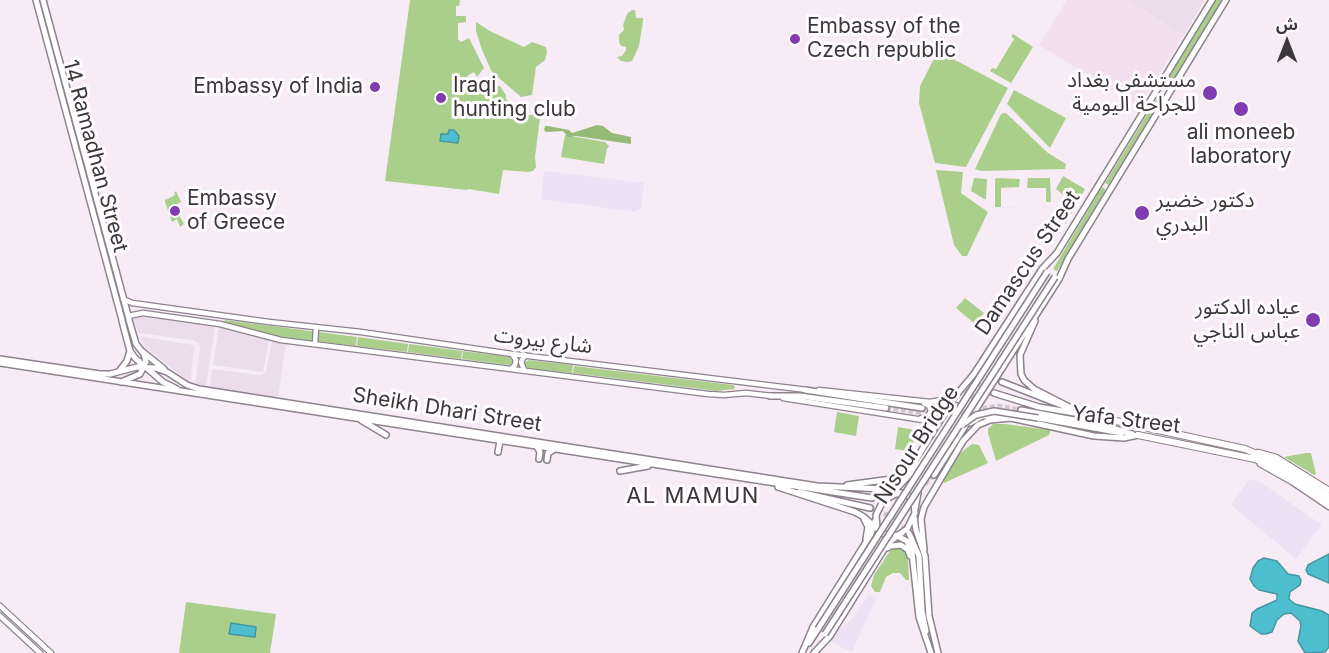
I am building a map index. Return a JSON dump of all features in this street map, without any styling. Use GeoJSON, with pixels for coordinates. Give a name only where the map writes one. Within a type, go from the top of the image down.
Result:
{"type":"FeatureCollection","features":[{"type":"Feature","properties":{"kind":"highway","name":"Yafa Street"},"geometry":{"type":"LineString","coordinates":[[1098,417],[1248,450],[1278,463],[1329,496]]}},
{"type":"Feature","properties":{"kind":"highway","name":"Yafa Street"},"geometry":{"type":"LineString","coordinates":[[1135,434],[1241,455],[1280,470],[1329,501]]}},
{"type":"Feature","properties":{"kind":"main road","name":"14 Ramadhan Street"},"geometry":{"type":"LineString","coordinates":[[36,0],[130,351],[163,382],[184,392]]}},
{"type":"Feature","properties":{"kind":"main road","name":"14 Ramadhan Street"},"geometry":{"type":"LineString","coordinates":[[43,0],[123,300],[136,344],[146,360],[145,367]]}},
{"type":"Feature","properties":{"kind":"main road","name":"Damascus Street"},"geometry":{"type":"LineString","coordinates":[[919,462],[929,437],[946,407],[974,374],[1042,269],[1057,253],[1212,0]]}},
{"type":"Feature","properties":{"kind":"main road","name":"Damascus Street"},"geometry":{"type":"LineString","coordinates":[[986,396],[1226,0]]}},
{"type":"Feature","properties":{"kind":"main road"},"geometry":{"type":"LineString","coordinates":[[1164,78],[1165,86],[1174,85]]}},
{"type":"Feature","properties":{"kind":"main road"},"geometry":{"type":"LineString","coordinates":[[1155,92],[1163,93],[1164,101]]}},
{"type":"Feature","properties":{"kind":"main road","name":"Nisour Bridge"},"geometry":{"type":"LineString","coordinates":[[803,653],[1057,253]]}},
{"type":"Feature","properties":{"kind":"main road","name":"Nisour Bridge"},"geometry":{"type":"LineString","coordinates":[[814,653],[952,435],[1068,259]]}},
{"type":"Feature","properties":{"kind":"main road","name":"شارع بيروت"},"geometry":{"type":"LineString","coordinates":[[123,300],[160,307],[512,354],[805,390],[840,391],[940,401],[958,392]]}},
{"type":"Feature","properties":{"kind":"main road"},"geometry":{"type":"LineString","coordinates":[[158,315],[157,310],[160,307]]}},
{"type":"Feature","properties":{"kind":"main road","name":"شارع بيروت"},"geometry":{"type":"LineString","coordinates":[[129,318],[138,313],[158,315],[220,324],[269,338],[708,394],[743,393],[770,396],[910,417]]}},
{"type":"Feature","properties":{"kind":"main road"},"geometry":{"type":"LineString","coordinates":[[1036,315],[1020,355],[1021,374],[1034,389],[1079,412]]}},
{"type":"Feature","properties":{"kind":"main road"},"geometry":{"type":"LineString","coordinates":[[315,344],[316,327]]}},
{"type":"Feature","properties":{"kind":"main road"},"geometry":{"type":"LineString","coordinates":[[117,372],[125,364],[130,351]]}},
{"type":"Feature","properties":{"kind":"main road"},"geometry":{"type":"LineString","coordinates":[[142,351],[167,372]]}},
{"type":"Feature","properties":{"kind":"main road"},"geometry":{"type":"LineString","coordinates":[[512,354],[516,363],[512,369]]}},
{"type":"Feature","properties":{"kind":"main road"},"geometry":{"type":"LineString","coordinates":[[524,370],[521,362],[525,355]]}},
{"type":"Feature","properties":{"kind":"main road","name":"Sheikh Dhari Street"},"geometry":{"type":"LineString","coordinates":[[0,359],[100,374],[145,367],[155,368],[199,389],[829,487],[877,489],[905,494]]}},
{"type":"Feature","properties":{"kind":"main road","name":"Sheikh Dhari Street"},"geometry":{"type":"LineString","coordinates":[[0,363],[872,498]]}},
{"type":"Feature","properties":{"kind":"main road"},"geometry":{"type":"LineString","coordinates":[[119,383],[138,375],[145,367]]}},
{"type":"Feature","properties":{"kind":"main road"},"geometry":{"type":"LineString","coordinates":[[743,393],[744,382]]}},
{"type":"Feature","properties":{"kind":"main road"},"geometry":{"type":"LineString","coordinates":[[1002,382],[1053,404],[1098,417]]}},
{"type":"Feature","properties":{"kind":"main road"},"geometry":{"type":"LineString","coordinates":[[805,390],[922,408]]}},
{"type":"Feature","properties":{"kind":"main road","name":"Yafa Street"},"geometry":{"type":"LineString","coordinates":[[994,393],[1039,407],[1098,417]]}},
{"type":"Feature","properties":{"kind":"main road"},"geometry":{"type":"LineString","coordinates":[[770,396],[800,396],[886,408]]}},
{"type":"Feature","properties":{"kind":"main road"},"geometry":{"type":"LineString","coordinates":[[934,475],[986,396]]}},
{"type":"Feature","properties":{"kind":"main road"},"geometry":{"type":"LineString","coordinates":[[938,653],[929,616],[927,569],[924,550],[916,530],[915,508],[920,488],[957,431],[986,396]]}},
{"type":"Feature","properties":{"kind":"main road"},"geometry":{"type":"LineString","coordinates":[[910,417],[924,418],[930,414],[929,406],[916,400]]}},
{"type":"Feature","properties":{"kind":"main road"},"geometry":{"type":"LineString","coordinates":[[803,653],[813,627],[876,526],[877,510],[919,462],[957,406]]}},
{"type":"Feature","properties":{"kind":"main road"},"geometry":{"type":"LineString","coordinates":[[1021,410],[1106,426],[1135,434]]}},
{"type":"Feature","properties":{"kind":"main road"},"geometry":{"type":"LineString","coordinates":[[952,435],[971,418],[988,411],[1001,411],[1100,430],[1135,434]]}},
{"type":"Feature","properties":{"kind":"main road"},"geometry":{"type":"LineString","coordinates":[[968,424],[987,415],[1011,418]]}},
{"type":"Feature","properties":{"kind":"main road"},"geometry":{"type":"LineString","coordinates":[[910,417],[929,423],[929,437]]}},
{"type":"Feature","properties":{"kind":"main road","name":"Yafa Street"},"geometry":{"type":"LineString","coordinates":[[924,550],[921,519],[924,507],[963,441],[972,430],[984,422],[1011,418],[1094,436],[1124,438],[1135,434]]}},
{"type":"Feature","properties":{"kind":"main road"},"geometry":{"type":"LineString","coordinates":[[360,420],[386,435]]}},
{"type":"Feature","properties":{"kind":"main road"},"geometry":{"type":"LineString","coordinates":[[498,452],[500,441]]}},
{"type":"Feature","properties":{"kind":"main road"},"geometry":{"type":"LineString","coordinates":[[536,447],[540,452],[539,459]]}},
{"type":"Feature","properties":{"kind":"main road"},"geometry":{"type":"LineString","coordinates":[[547,460],[548,453],[554,450]]}},
{"type":"Feature","properties":{"kind":"main road"},"geometry":{"type":"LineString","coordinates":[[1248,450],[1276,457],[1329,490]]}},
{"type":"Feature","properties":{"kind":"main road"},"geometry":{"type":"LineString","coordinates":[[1241,455],[1286,478],[1329,507]]}},
{"type":"Feature","properties":{"kind":"main road"},"geometry":{"type":"LineString","coordinates":[[877,489],[893,488],[919,462]]}},
{"type":"Feature","properties":{"kind":"main road"},"geometry":{"type":"LineString","coordinates":[[620,471],[658,466]]}},
{"type":"Feature","properties":{"kind":"main road"},"geometry":{"type":"LineString","coordinates":[[829,487],[903,480]]}},
{"type":"Feature","properties":{"kind":"main road","name":"Sheikh Dhari Street"},"geometry":{"type":"LineString","coordinates":[[759,481],[859,514],[876,526]]}},
{"type":"Feature","properties":{"kind":"main road"},"geometry":{"type":"LineString","coordinates":[[784,489],[838,499],[870,508]]}},
{"type":"Feature","properties":{"kind":"main road"},"geometry":{"type":"LineString","coordinates":[[885,499],[897,493],[905,494],[912,499],[915,508]]}},
{"type":"Feature","properties":{"kind":"main road"},"geometry":{"type":"LineString","coordinates":[[859,514],[868,527],[865,544]]}},
{"type":"Feature","properties":{"kind":"main road"},"geometry":{"type":"LineString","coordinates":[[814,653],[830,636],[882,552],[891,540],[901,535],[909,527],[914,517]]}},
{"type":"Feature","properties":{"kind":"main road"},"geometry":{"type":"LineString","coordinates":[[876,526],[885,536],[901,535]]}},
{"type":"Feature","properties":{"kind":"main road"},"geometry":{"type":"LineString","coordinates":[[901,535],[913,556],[919,617],[931,653]]}},
{"type":"Feature","properties":{"kind":"main road"},"geometry":{"type":"LineString","coordinates":[[901,535],[919,556],[922,610],[928,645]]}},
{"type":"Feature","properties":{"kind":"main road"},"geometry":{"type":"LineString","coordinates":[[865,544],[872,538],[882,538],[885,543],[882,552]]}},
{"type":"Feature","properties":{"kind":"main road"},"geometry":{"type":"LineString","coordinates":[[882,552],[891,546],[901,545],[908,550],[914,566]]}},
{"type":"Feature","properties":{"kind":"main road"},"geometry":{"type":"LineString","coordinates":[[0,606],[51,653]]}},
{"type":"Feature","properties":{"kind":"main road"},"geometry":{"type":"LineString","coordinates":[[0,616],[40,653]]}},
{"type":"Feature","properties":{"kind":"shaded area"},"geometry":{"type":"Polygon","coordinates":[[[1067,0],[1127,0],[1184,35],[1139,106],[1039,45],[1067,0]]]}},
{"type":"Feature","properties":{"kind":"shaded area"},"geometry":{"type":"Polygon","coordinates":[[[1127,0],[1205,0],[1184,35],[1127,0]]]}},
{"type":"Feature","properties":{"kind":"shaded area"},"geometry":{"type":"Polygon","coordinates":[[[544,171],[644,183],[641,208],[635,212],[541,199],[544,171]]]}},
{"type":"Feature","properties":{"kind":"shaded area"},"geometry":{"type":"Polygon","coordinates":[[[144,314],[215,327],[206,387],[195,384],[199,343],[192,340],[138,333],[133,317],[144,314]]]}},
{"type":"Feature","properties":{"kind":"shaded area"},"geometry":{"type":"Polygon","coordinates":[[[219,326],[269,339],[263,372],[213,365],[219,326]]]}},
{"type":"Feature","properties":{"kind":"shaded area"},"geometry":{"type":"Polygon","coordinates":[[[138,336],[193,345],[190,384],[146,349],[138,336]]]}},
{"type":"Feature","properties":{"kind":"shaded area"},"geometry":{"type":"Polygon","coordinates":[[[272,340],[286,342],[278,398],[210,387],[212,369],[259,375],[266,373],[272,340]]]}},
{"type":"Feature","properties":{"kind":"shaded area"},"geometry":{"type":"Polygon","coordinates":[[[1256,479],[1322,525],[1296,559],[1231,505],[1248,481],[1256,479]]]}},
{"type":"Feature","properties":{"kind":"shaded area"},"geometry":{"type":"Polygon","coordinates":[[[869,595],[876,598],[852,652],[830,642],[837,631],[850,621],[869,595]]]}},
{"type":"Feature","properties":{"kind":"green space","name":"Iraqi hunting club"},"geometry":{"type":"Polygon","coordinates":[[[410,0],[460,0],[459,6],[456,6],[456,16],[466,16],[466,22],[458,23],[458,39],[461,42],[469,38],[484,68],[477,77],[474,72],[467,76],[472,84],[500,86],[506,99],[518,112],[540,118],[535,157],[536,167],[533,171],[528,172],[503,170],[499,194],[385,181],[410,0]]]}},
{"type":"Feature","properties":{"kind":"green space"},"geometry":{"type":"Polygon","coordinates":[[[1216,0],[1222,0],[1171,84],[1167,84],[1166,81],[1216,0]]]}},
{"type":"Feature","properties":{"kind":"green space"},"geometry":{"type":"Polygon","coordinates":[[[635,10],[636,18],[643,18],[639,46],[632,61],[621,61],[617,57],[622,56],[626,47],[621,46],[619,35],[624,30],[623,25],[627,14],[635,10]]]}},
{"type":"Feature","properties":{"kind":"green space"},"geometry":{"type":"Polygon","coordinates":[[[476,22],[524,47],[532,42],[546,47],[545,60],[536,67],[532,95],[521,97],[492,72],[482,50],[476,31],[476,22]]]}},
{"type":"Feature","properties":{"kind":"green space"},"geometry":{"type":"Polygon","coordinates":[[[1013,34],[1033,47],[1011,83],[990,71],[992,68],[996,69],[1014,39],[1011,36],[1013,34]]]}},
{"type":"Feature","properties":{"kind":"green space"},"geometry":{"type":"Polygon","coordinates":[[[938,51],[1008,88],[966,167],[935,163],[919,103],[920,86],[938,51]]]}},
{"type":"Feature","properties":{"kind":"green space"},"geometry":{"type":"Polygon","coordinates":[[[1014,90],[1066,118],[1050,148],[1007,104],[1014,90]]]}},
{"type":"Feature","properties":{"kind":"green space"},"geometry":{"type":"Polygon","coordinates":[[[1159,95],[1163,97],[1109,185],[1105,183],[1159,95]]]}},
{"type":"Feature","properties":{"kind":"green space"},"geometry":{"type":"Polygon","coordinates":[[[1006,113],[1048,153],[1066,164],[1065,169],[981,171],[975,169],[1001,114],[1006,113]]]}},
{"type":"Feature","properties":{"kind":"green space"},"geometry":{"type":"Polygon","coordinates":[[[597,125],[603,126],[612,133],[631,137],[631,144],[576,136],[568,137],[563,131],[546,132],[544,130],[545,126],[548,126],[569,130],[572,133],[597,125]]]}},
{"type":"Feature","properties":{"kind":"green space"},"geometry":{"type":"Polygon","coordinates":[[[565,135],[605,142],[609,146],[604,164],[561,157],[565,135]]]}},
{"type":"Feature","properties":{"kind":"green space"},"geometry":{"type":"Polygon","coordinates":[[[936,170],[963,172],[961,193],[988,212],[967,256],[962,256],[954,245],[936,170]]]}},
{"type":"Feature","properties":{"kind":"green space"},"geometry":{"type":"Polygon","coordinates":[[[1063,176],[1085,189],[1066,223],[1055,216],[1055,212],[1071,201],[1056,189],[1063,176]]]}},
{"type":"Feature","properties":{"kind":"green space"},"geometry":{"type":"Polygon","coordinates":[[[974,178],[987,179],[986,200],[971,191],[974,178]]]}},
{"type":"Feature","properties":{"kind":"green space"},"geometry":{"type":"Polygon","coordinates":[[[1028,178],[1050,178],[1051,202],[1046,202],[1046,188],[1027,188],[1028,178]]]}},
{"type":"Feature","properties":{"kind":"green space"},"geometry":{"type":"Polygon","coordinates":[[[995,179],[1020,179],[1019,187],[1001,188],[1001,207],[1042,208],[995,207],[995,179]]]}},
{"type":"Feature","properties":{"kind":"green space"},"geometry":{"type":"Polygon","coordinates":[[[1102,187],[1106,190],[1057,271],[1053,269],[1102,187]]]}},
{"type":"Feature","properties":{"kind":"green space"},"geometry":{"type":"Polygon","coordinates":[[[176,191],[181,202],[175,208],[184,224],[180,227],[177,219],[172,222],[165,202],[165,198],[166,200],[175,195],[176,191]]]}},
{"type":"Feature","properties":{"kind":"green space"},"geometry":{"type":"Polygon","coordinates":[[[965,298],[984,313],[975,324],[956,308],[965,298]]]}},
{"type":"Feature","properties":{"kind":"green space"},"geometry":{"type":"Polygon","coordinates":[[[225,320],[357,337],[356,346],[277,336],[226,323],[225,320]]]}},
{"type":"Feature","properties":{"kind":"green space"},"geometry":{"type":"Polygon","coordinates":[[[358,337],[408,344],[407,352],[357,346],[358,337]]]}},
{"type":"Feature","properties":{"kind":"green space"},"geometry":{"type":"Polygon","coordinates":[[[409,344],[462,351],[461,359],[408,352],[409,344]]]}},
{"type":"Feature","properties":{"kind":"green space"},"geometry":{"type":"Polygon","coordinates":[[[463,351],[510,357],[513,363],[509,365],[462,359],[463,351]]]}},
{"type":"Feature","properties":{"kind":"green space"},"geometry":{"type":"Polygon","coordinates":[[[529,360],[573,365],[572,373],[527,368],[524,363],[529,360]]]}},
{"type":"Feature","properties":{"kind":"green space"},"geometry":{"type":"Polygon","coordinates":[[[574,366],[735,387],[717,391],[573,373],[574,366]]]}},
{"type":"Feature","properties":{"kind":"green space"},"geometry":{"type":"Polygon","coordinates":[[[837,412],[859,416],[856,436],[834,432],[837,412]]]}},
{"type":"Feature","properties":{"kind":"green space"},"geometry":{"type":"Polygon","coordinates":[[[993,424],[1050,430],[1050,432],[1049,435],[996,461],[988,433],[988,429],[993,424]]]}},
{"type":"Feature","properties":{"kind":"green space"},"geometry":{"type":"Polygon","coordinates":[[[898,427],[920,431],[908,451],[895,449],[898,427]]]}},
{"type":"Feature","properties":{"kind":"green space"},"geometry":{"type":"Polygon","coordinates":[[[972,444],[979,445],[988,463],[944,483],[943,480],[959,454],[972,444]]]}},
{"type":"Feature","properties":{"kind":"green space"},"geometry":{"type":"Polygon","coordinates":[[[1311,453],[1316,474],[1314,475],[1284,457],[1311,453]]]}},
{"type":"Feature","properties":{"kind":"green space"},"geometry":{"type":"Polygon","coordinates":[[[897,548],[903,550],[908,558],[909,580],[906,580],[900,573],[893,573],[886,577],[880,592],[875,592],[871,586],[874,575],[890,551],[897,548]]]}},
{"type":"Feature","properties":{"kind":"green space"},"geometry":{"type":"Polygon","coordinates":[[[186,602],[276,614],[270,653],[179,653],[186,602]]]}},
{"type":"Feature","properties":{"kind":"water"},"geometry":{"type":"Polygon","coordinates":[[[449,130],[454,130],[459,136],[458,143],[440,141],[441,134],[448,134],[449,130]]]}},
{"type":"Feature","properties":{"kind":"water"},"geometry":{"type":"Polygon","coordinates":[[[1329,554],[1329,583],[1308,574],[1306,570],[1308,565],[1329,554]]]}},
{"type":"Feature","properties":{"kind":"water"},"geometry":{"type":"Polygon","coordinates":[[[1264,558],[1277,561],[1288,574],[1299,576],[1300,585],[1290,592],[1289,599],[1295,604],[1329,615],[1329,647],[1325,652],[1305,653],[1298,641],[1300,621],[1291,613],[1284,614],[1277,620],[1272,632],[1266,634],[1261,634],[1250,626],[1252,613],[1277,600],[1277,594],[1259,590],[1250,579],[1253,568],[1258,561],[1264,558]]]}},
{"type":"Feature","properties":{"kind":"water"},"geometry":{"type":"Polygon","coordinates":[[[231,623],[256,627],[255,637],[229,634],[231,623]]]}},
{"type":"Feature","properties":{"kind":"tunnel"},"geometry":{"type":"LineString","coordinates":[[922,408],[941,405],[981,383],[1002,382]]}},
{"type":"Feature","properties":{"kind":"tunnel"},"geometry":{"type":"LineString","coordinates":[[964,401],[979,394],[994,393]]}},
{"type":"Feature","properties":{"kind":"tunnel"},"geometry":{"type":"LineString","coordinates":[[886,408],[939,415],[998,406],[1021,410]]}},
{"type":"Feature","properties":{"kind":"tunnel"},"geometry":{"type":"LineString","coordinates":[[919,489],[934,475]]}},
{"type":"Feature","properties":{"kind":"tunnel"},"geometry":{"type":"LineString","coordinates":[[872,498],[904,498]]}},
{"type":"Feature","properties":{"kind":"tunnel"},"geometry":{"type":"LineString","coordinates":[[870,508],[895,518],[908,532]]}},
{"type":"Feature","properties":{"kind":"place","name":"Embassy of the Czech republic"},"geometry":{"type":"Point","coordinates":[795,39]}},
{"type":"Feature","properties":{"kind":"place","name":"Embassy of India"},"geometry":{"type":"Point","coordinates":[375,87]}},
{"type":"Feature","properties":{"kind":"place","name":"مستشفى بغداد للجراحة اليومية"},"geometry":{"type":"Point","coordinates":[1210,93]}},
{"type":"Feature","properties":{"kind":"place","name":"Iraqi hunting club"},"geometry":{"type":"Point","coordinates":[441,98]}},
{"type":"Feature","properties":{"kind":"place","name":"ali moneeb laboratory"},"geometry":{"type":"Point","coordinates":[1241,109]}},
{"type":"Feature","properties":{"kind":"place","name":"Embassy of Greece"},"geometry":{"type":"Point","coordinates":[175,211]}},
{"type":"Feature","properties":{"kind":"place","name":"دكتور خضير البدري"},"geometry":{"type":"Point","coordinates":[1142,213]}},
{"type":"Feature","properties":{"kind":"place","name":"عياده الدكتور عباس الناجي"},"geometry":{"type":"Point","coordinates":[1313,320]}},
{"type":"Feature","properties":{"kind":"district","name":"AL MAMUN"},"geometry":{"type":"Point","coordinates":[693,496]}}]}
